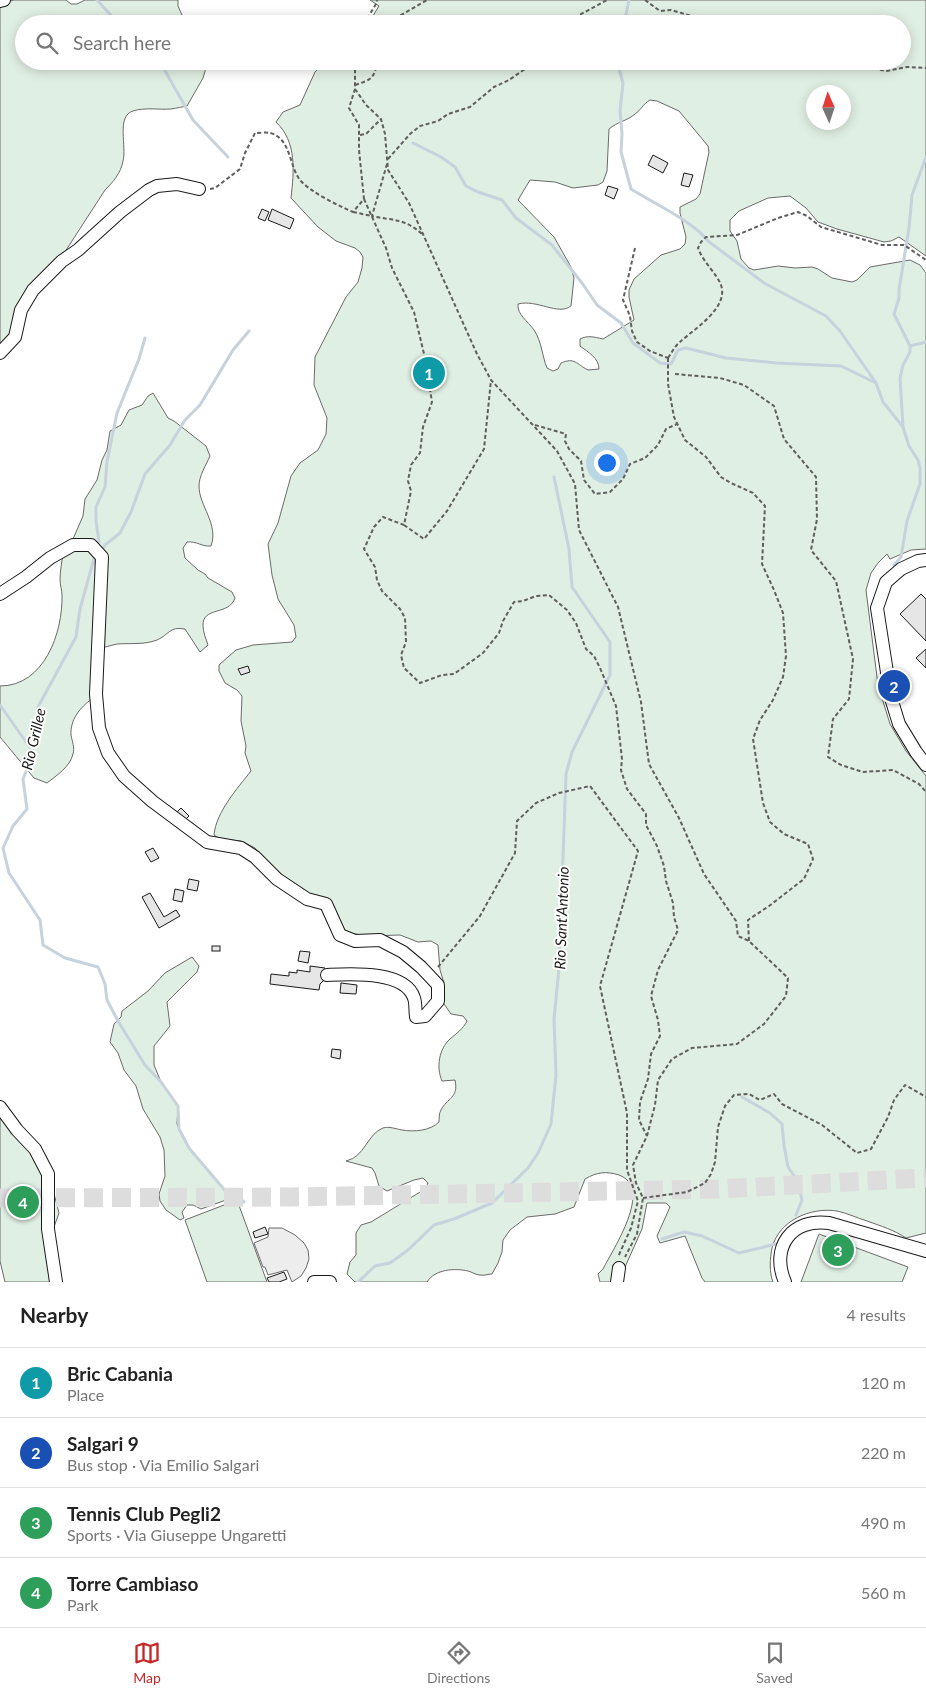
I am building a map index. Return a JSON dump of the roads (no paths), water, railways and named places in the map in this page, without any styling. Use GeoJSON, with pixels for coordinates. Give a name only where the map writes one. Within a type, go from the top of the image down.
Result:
{"type":"FeatureCollection","features":[{"type":"Feature","properties":{"kind":"street"},"geometry":{"type":"LineString","coordinates":[[0,1],[4,0]]}},
{"type":"Feature","properties":{"kind":"street"},"geometry":{"type":"LineString","coordinates":[[0,353],[15,338],[21,310],[33,290],[62,261],[78,250],[120,212],[157,186],[177,184],[199,189]]}},
{"type":"Feature","properties":{"kind":"street"},"geometry":{"type":"LineString","coordinates":[[0,594],[50,558],[73,545],[90,545],[102,557],[96,694],[100,728],[108,753],[124,776],[152,801],[207,842],[241,848],[255,857],[277,878],[307,899],[326,904],[340,935],[355,941],[380,940],[403,952],[438,985],[438,1001],[425,1016],[416,1017],[414,997],[405,984],[380,976],[357,974],[327,975]]}},
{"type":"Feature","properties":{"kind":"street"},"geometry":{"type":"LineString","coordinates":[[926,560],[918,561],[901,569],[886,582],[877,608],[891,698],[899,724],[926,765]]}},
{"type":"Feature","properties":{"kind":"street"},"geometry":{"type":"LineString","coordinates":[[0,1107],[17,1130],[35,1149],[48,1174],[48,1229],[56,1282]]}},
{"type":"Feature","properties":{"kind":"street"},"geometry":{"type":"LineString","coordinates":[[785,1282],[781,1273],[780,1259],[786,1239],[800,1226],[817,1221],[926,1251]]}},
{"type":"Feature","properties":{"kind":"street"},"geometry":{"type":"LineString","coordinates":[[314,1282],[330,1282]]}},
{"type":"Feature","properties":{"kind":"waterway"},"geometry":{"type":"LineString","coordinates":[[97,0],[111,15]]}},
{"type":"Feature","properties":{"kind":"waterway"},"geometry":{"type":"LineString","coordinates":[[626,15],[629,0]]}},
{"type":"Feature","properties":{"kind":"waterway"},"geometry":{"type":"LineString","coordinates":[[165,70],[193,120],[228,157]]}},
{"type":"Feature","properties":{"kind":"waterway"},"geometry":{"type":"LineString","coordinates":[[619,70],[623,83],[620,111],[621,152],[631,189],[693,226],[708,241],[764,283],[826,316],[840,331],[876,383],[883,402],[903,427]]}},
{"type":"Feature","properties":{"kind":"waterway"},"geometry":{"type":"LineString","coordinates":[[413,143],[441,157],[455,167],[466,186],[502,200],[516,218],[552,245],[597,305],[621,323],[633,343],[660,363],[671,364],[678,350],[686,348],[726,358],[776,363],[841,366],[876,383]]}},
{"type":"Feature","properties":{"kind":"waterway"},"geometry":{"type":"LineString","coordinates":[[894,565],[901,557],[907,521],[920,484],[918,460],[909,446],[903,427],[900,378],[903,365],[910,352],[910,346],[894,314],[899,298],[912,195],[926,157]]}},
{"type":"Feature","properties":{"kind":"waterway"},"geometry":{"type":"LineString","coordinates":[[101,552],[105,545],[120,533],[131,512],[145,474],[170,445],[185,420],[200,405],[233,350],[249,331]]}},
{"type":"Feature","properties":{"kind":"waterway","name":"Rio Grillee"},"geometry":{"type":"LineString","coordinates":[[97,546],[99,542],[96,507],[105,487],[107,462],[117,413],[139,359],[145,338]]}},
{"type":"Feature","properties":{"kind":"waterway"},"geometry":{"type":"LineString","coordinates":[[910,346],[926,342]]}},
{"type":"Feature","properties":{"kind":"waterway","name":"Rio Sant'Antonio"},"geometry":{"type":"LineString","coordinates":[[358,1282],[375,1266],[390,1263],[408,1250],[434,1225],[492,1203],[528,1168],[538,1153],[551,1124],[556,1075],[554,1019],[559,968],[566,774],[572,752],[610,675],[610,642],[572,587],[569,549],[554,477]]}},
{"type":"Feature","properties":{"kind":"waterway","name":"Rio Grillee"},"geometry":{"type":"LineString","coordinates":[[95,555],[80,609],[76,637],[38,707],[31,760],[23,779],[27,809],[13,826],[3,848],[9,873],[40,920],[43,945],[65,958],[98,967],[105,984],[107,1000],[118,1021],[145,1065],[161,1082],[178,1106],[179,1129],[189,1148],[228,1194],[237,1196],[244,1202]]}},
{"type":"Feature","properties":{"kind":"waterway"},"geometry":{"type":"LineString","coordinates":[[0,705],[31,749]]}},
{"type":"Feature","properties":{"kind":"waterway"},"geometry":{"type":"LineString","coordinates":[[742,1097],[770,1113],[782,1124],[788,1167],[797,1180],[802,1200],[796,1215]]}},
{"type":"Feature","properties":{"kind":"waterway"},"geometry":{"type":"LineString","coordinates":[[662,1239],[684,1232],[702,1236],[739,1253],[776,1244]]}},
{"type":"Feature","properties":{"kind":"tunnel"},"geometry":{"type":"LineString","coordinates":[[0,1198],[291,1197],[718,1189],[926,1178]]}},
{"type":"Feature","properties":{"kind":"place","name":"Bric Cabania"},"geometry":{"type":"Point","coordinates":[429,373]}},
{"type":"Feature","properties":{"kind":"place","name":"Salgari 9"},"geometry":{"type":"Point","coordinates":[894,686]}},
{"type":"Feature","properties":{"kind":"place","name":"Torre Cambiaso"},"geometry":{"type":"Point","coordinates":[23,1202]}},
{"type":"Feature","properties":{"kind":"place","name":"Tennis Club Pegli2"},"geometry":{"type":"Point","coordinates":[838,1250]}}]}
